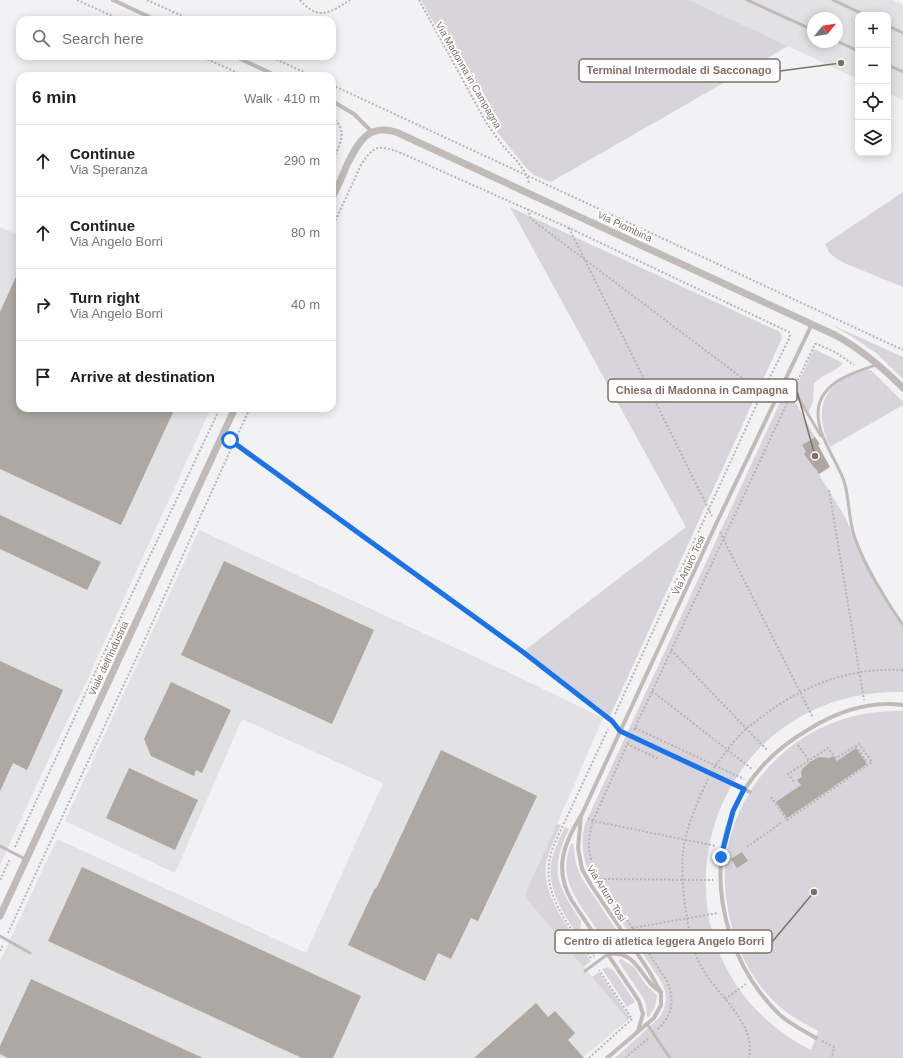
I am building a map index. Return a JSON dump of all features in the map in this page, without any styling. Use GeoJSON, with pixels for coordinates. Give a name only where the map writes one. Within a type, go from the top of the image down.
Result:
{"type":"FeatureCollection","features":[{"type":"Feature","properties":{"kind":"street"},"geometry":{"type":"LineString","coordinates":[[113,0],[147,16]]}},
{"type":"Feature","properties":{"kind":"street"},"geometry":{"type":"LineString","coordinates":[[243,60],[268,72]]}},
{"type":"Feature","properties":{"kind":"street"},"geometry":{"type":"LineString","coordinates":[[336,103],[354,114],[372,132],[358,144],[336,190]]}},
{"type":"Feature","properties":{"kind":"street","name":"Via Piombina"},"geometry":{"type":"LineString","coordinates":[[372,132],[386,130],[398,132],[812,324],[854,346],[879,364],[903,388]]}},
{"type":"Feature","properties":{"kind":"street","name":"Via Arturo Tosi"},"geometry":{"type":"LineString","coordinates":[[638,1031],[643,1014],[641,1006],[568,893],[562,878],[562,862],[564,852],[570,835],[582,814],[716,524],[812,324]]}},
{"type":"Feature","properties":{"kind":"street","name":"Viale dell'Industria"},"geometry":{"type":"LineString","coordinates":[[0,916],[233,412]]}},
{"type":"Feature","properties":{"kind":"street"},"geometry":{"type":"LineString","coordinates":[[223,434],[523,652],[612,721],[620,731],[750,792]]}},
{"type":"Feature","properties":{"kind":"street"},"geometry":{"type":"LineString","coordinates":[[816,1038],[781,1016],[755,987],[743,966],[733,942],[724,912],[720,880],[723,847],[733,811],[744,789],[772,756],[794,739],[816,725],[836,715],[865,707],[887,704],[903,705]]}},
{"type":"Feature","properties":{"kind":"street","name":"Via Arturo Tosi"},"geometry":{"type":"LineString","coordinates":[[582,814],[578,841],[578,854],[582,869],[591,885],[652,976],[661,993]]}},
{"type":"Feature","properties":{"kind":"street"},"geometry":{"type":"LineString","coordinates":[[607,1058],[657,1014],[662,1002],[661,993],[651,985],[632,960],[621,955],[608,954]]}},
{"type":"Feature","properties":{"kind":"lane"},"geometry":{"type":"LineString","coordinates":[[747,0],[807,27]]}},
{"type":"Feature","properties":{"kind":"lane"},"geometry":{"type":"LineString","coordinates":[[834,0],[859,12]]}},
{"type":"Feature","properties":{"kind":"lane"},"geometry":{"type":"LineString","coordinates":[[891,27],[903,33]]}},
{"type":"Feature","properties":{"kind":"lane"},"geometry":{"type":"LineString","coordinates":[[843,44],[855,50]]}},
{"type":"Feature","properties":{"kind":"lane"},"geometry":{"type":"LineString","coordinates":[[891,66],[903,72]]}},
{"type":"Feature","properties":{"kind":"lane"},"geometry":{"type":"LineString","coordinates":[[825,442],[819,423],[819,405],[826,392],[834,384],[847,376],[879,364]]}},
{"type":"Feature","properties":{"kind":"lane"},"geometry":{"type":"LineString","coordinates":[[794,389],[825,442],[844,482],[854,538],[893,611],[903,625]]}},
{"type":"Feature","properties":{"kind":"lane"},"geometry":{"type":"LineString","coordinates":[[0,846],[26,859]]}},
{"type":"Feature","properties":{"kind":"lane"},"geometry":{"type":"LineString","coordinates":[[0,936],[30,953]]}},
{"type":"Feature","properties":{"kind":"lane"},"geometry":{"type":"LineString","coordinates":[[585,970],[608,954]]}},
{"type":"Feature","properties":{"kind":"lane"},"geometry":{"type":"LineString","coordinates":[[646,1024],[670,1058]]}},
{"type":"Feature","properties":{"kind":"path"},"geometry":{"type":"LineString","coordinates":[[77,0],[112,16]]}},
{"type":"Feature","properties":{"kind":"path"},"geometry":{"type":"LineString","coordinates":[[147,0],[182,16]]}},
{"type":"Feature","properties":{"kind":"path"},"geometry":{"type":"LineString","coordinates":[[300,0],[311,11],[324,14],[338,8],[350,0]]}},
{"type":"Feature","properties":{"kind":"path","name":"Via Madonna in Campagna"},"geometry":{"type":"LineString","coordinates":[[418,0],[487,124],[526,174],[534,195]]}},
{"type":"Feature","properties":{"kind":"path"},"geometry":{"type":"LineString","coordinates":[[209,60],[236,72]]}},
{"type":"Feature","properties":{"kind":"path"},"geometry":{"type":"LineString","coordinates":[[278,60],[303,72]]}},
{"type":"Feature","properties":{"kind":"path"},"geometry":{"type":"LineString","coordinates":[[336,87],[903,350]]}},
{"type":"Feature","properties":{"kind":"path"},"geometry":{"type":"LineString","coordinates":[[336,120],[340,124],[342,136],[336,152]]}},
{"type":"Feature","properties":{"kind":"path"},"geometry":{"type":"LineString","coordinates":[[336,219],[361,165],[369,153],[379,147],[384,147],[401,153],[528,209],[786,329]]}},
{"type":"Feature","properties":{"kind":"path"},"geometry":{"type":"LineString","coordinates":[[528,209],[531,219],[762,393]]}},
{"type":"Feature","properties":{"kind":"path"},"geometry":{"type":"LineString","coordinates":[[569,228],[816,725]]}},
{"type":"Feature","properties":{"kind":"path"},"geometry":{"type":"LineString","coordinates":[[625,1058],[661,1026],[670,1011],[672,997],[667,981],[600,880],[592,863],[589,848],[590,832],[593,821],[671,650],[815,344],[835,352],[861,370]]}},
{"type":"Feature","properties":{"kind":"path"},"geometry":{"type":"LineString","coordinates":[[0,880],[112,636],[218,412]]}},
{"type":"Feature","properties":{"kind":"path"},"geometry":{"type":"LineString","coordinates":[[0,951],[248,412]]}},
{"type":"Feature","properties":{"kind":"path"},"geometry":{"type":"LineString","coordinates":[[829,490],[865,707]]}},
{"type":"Feature","properties":{"kind":"path"},"geometry":{"type":"LineString","coordinates":[[671,650],[772,756]]}},
{"type":"Feature","properties":{"kind":"path"},"geometry":{"type":"LineString","coordinates":[[749,1058],[750,1048],[747,1032],[742,1021],[707,977],[699,964],[687,919],[683,851],[698,805],[711,774],[728,750],[747,729],[772,709],[800,692],[834,678],[875,670],[903,670]]}},
{"type":"Feature","properties":{"kind":"path"},"geometry":{"type":"LineString","coordinates":[[652,691],[757,772]]}},
{"type":"Feature","properties":{"kind":"path"},"geometry":{"type":"LineString","coordinates":[[635,728],[750,781]]}},
{"type":"Feature","properties":{"kind":"path"},"geometry":{"type":"LineString","coordinates":[[794,739],[809,761]]}},
{"type":"Feature","properties":{"kind":"path"},"geometry":{"type":"LineString","coordinates":[[747,847],[872,762],[859,744],[836,758],[828,748],[788,774],[794,782]]}},
{"type":"Feature","properties":{"kind":"path"},"geometry":{"type":"LineString","coordinates":[[856,746],[866,761],[865,762]]}},
{"type":"Feature","properties":{"kind":"path"},"geometry":{"type":"LineString","coordinates":[[771,797],[787,820]]}},
{"type":"Feature","properties":{"kind":"path"},"geometry":{"type":"LineString","coordinates":[[593,821],[723,847]]}},
{"type":"Feature","properties":{"kind":"path"},"geometry":{"type":"LineString","coordinates":[[600,880],[720,880]]}},
{"type":"Feature","properties":{"kind":"path"},"geometry":{"type":"LineString","coordinates":[[632,928],[724,912]]}},
{"type":"Feature","properties":{"kind":"path"},"geometry":{"type":"LineString","coordinates":[[725,999],[751,980]]}},
{"type":"Feature","properties":{"kind":"path"},"geometry":{"type":"LineString","coordinates":[[589,1058],[630,1021]]}},
{"type":"Feature","properties":{"kind":"path"},"geometry":{"type":"LineString","coordinates":[[816,1038],[834,1046],[832,1058]]}},
{"type":"Feature","properties":{"kind":"shaded area"},"geometry":{"type":"Polygon","coordinates":[[[421,0],[689,0],[788,46],[551,182],[534,175],[527,169],[494,128],[484,113],[421,0]]]}},
{"type":"Feature","properties":{"kind":"shaded area"},"geometry":{"type":"Polygon","coordinates":[[[689,0],[893,0],[903,5],[903,100],[891,94],[891,12],[855,12],[855,78],[689,0]]]}},
{"type":"Feature","properties":{"kind":"shaded area"},"geometry":{"type":"Polygon","coordinates":[[[903,192],[903,287],[844,263],[829,252],[825,244],[903,192]]]}},
{"type":"Feature","properties":{"kind":"shaded area"},"geometry":{"type":"Polygon","coordinates":[[[510,207],[780,332],[782,338],[610,716],[525,650],[686,527],[510,207]]]}},
{"type":"Feature","properties":{"kind":"shaded area"},"geometry":{"type":"Polygon","coordinates":[[[0,227],[16,234],[16,412],[209,412],[86,683],[41,775],[0,865],[0,227]]]}},
{"type":"Feature","properties":{"kind":"shaded area"},"geometry":{"type":"Polygon","coordinates":[[[830,324],[903,357],[903,379],[876,353],[830,324]]]}},
{"type":"Feature","properties":{"kind":"shaded area"},"geometry":{"type":"Polygon","coordinates":[[[814,349],[843,363],[836,369],[820,378],[814,384],[813,402],[808,413],[795,390],[814,349]]]}},
{"type":"Feature","properties":{"kind":"shaded area"},"geometry":{"type":"Polygon","coordinates":[[[871,370],[903,402],[903,405],[830,447],[822,419],[822,408],[825,398],[831,389],[840,382],[852,375],[871,370]]]}},
{"type":"Feature","properties":{"kind":"shaded area"},"geometry":{"type":"Polygon","coordinates":[[[787,387],[815,437],[802,445],[806,452],[805,454],[845,517],[869,567],[903,625],[903,692],[833,702],[777,733],[736,779],[712,834],[706,895],[720,954],[754,1008],[811,1050],[818,1031],[789,1014],[775,1002],[757,981],[743,958],[733,932],[726,899],[725,869],[727,848],[740,810],[754,785],[773,763],[794,744],[818,729],[845,719],[873,712],[903,711],[903,1058],[615,1058],[659,1018],[664,1009],[666,997],[662,983],[588,870],[584,859],[583,847],[585,824],[787,387]]]}},
{"type":"Feature","properties":{"kind":"shaded area"},"geometry":{"type":"Polygon","coordinates":[[[199,530],[512,674],[603,718],[525,894],[526,898],[628,1020],[582,1058],[0,1058],[0,961],[57,839],[306,953],[383,783],[242,719],[175,873],[65,821],[199,530]]]}},
{"type":"Feature","properties":{"kind":"shaded area"},"geometry":{"type":"Polygon","coordinates":[[[557,824],[561,825],[548,855],[546,878],[549,891],[561,916],[591,961],[583,967],[526,898],[525,894],[557,824]]]}},
{"type":"Feature","properties":{"kind":"shaded area"},"geometry":{"type":"Polygon","coordinates":[[[565,827],[569,829],[559,856],[558,877],[566,897],[581,921],[580,931],[595,956],[595,959],[564,914],[553,889],[551,864],[558,841],[565,827]]]}},
{"type":"Feature","properties":{"kind":"shaded area"},"geometry":{"type":"Polygon","coordinates":[[[571,843],[573,844],[576,864],[581,877],[631,952],[630,953],[618,949],[610,949],[576,898],[568,881],[566,864],[571,843]]]}},
{"type":"Feature","properties":{"kind":"shaded area"},"geometry":{"type":"Polygon","coordinates":[[[621,959],[634,967],[646,985],[657,995],[655,1007],[648,1018],[644,999],[619,962],[621,959]]]}},
{"type":"Feature","properties":{"kind":"shaded area"},"geometry":{"type":"Polygon","coordinates":[[[608,967],[614,971],[635,1002],[627,1007],[602,969],[608,967]]]}},
{"type":"Feature","properties":{"kind":"shaded area"},"geometry":{"type":"Polygon","coordinates":[[[599,972],[630,1018],[628,1020],[592,977],[599,972]]]}},
{"type":"Feature","properties":{"kind":"building"},"geometry":{"type":"Polygon","coordinates":[[[16,277],[16,412],[173,412],[121,525],[0,469],[0,312],[16,277]]]}},
{"type":"Feature","properties":{"kind":"building"},"geometry":{"type":"Polygon","coordinates":[[[815,437],[820,444],[818,445],[830,467],[819,474],[804,454],[806,452],[802,445],[815,437]]]}},
{"type":"Feature","properties":{"kind":"building"},"geometry":{"type":"Polygon","coordinates":[[[0,515],[101,562],[87,590],[0,549],[0,515]]]}},
{"type":"Feature","properties":{"kind":"building"},"geometry":{"type":"Polygon","coordinates":[[[224,561],[374,630],[332,724],[181,655],[224,561]]]}},
{"type":"Feature","properties":{"kind":"building"},"geometry":{"type":"Polygon","coordinates":[[[0,661],[63,690],[27,770],[13,763],[0,791],[0,661]]]}},
{"type":"Feature","properties":{"kind":"building"},"geometry":{"type":"Polygon","coordinates":[[[171,682],[231,710],[202,773],[196,770],[194,776],[151,756],[144,739],[171,682]]]}},
{"type":"Feature","properties":{"kind":"building"},"geometry":{"type":"Polygon","coordinates":[[[856,748],[867,764],[787,818],[776,802],[801,785],[797,780],[802,777],[802,769],[819,757],[830,758],[833,756],[837,761],[856,748]]]}},
{"type":"Feature","properties":{"kind":"building"},"geometry":{"type":"Polygon","coordinates":[[[441,750],[537,796],[478,921],[471,918],[451,959],[438,953],[425,981],[348,945],[441,750]]]}},
{"type":"Feature","properties":{"kind":"building"},"geometry":{"type":"Polygon","coordinates":[[[129,768],[198,800],[175,850],[106,818],[129,768]]]}},
{"type":"Feature","properties":{"kind":"building"},"geometry":{"type":"Polygon","coordinates":[[[742,852],[748,861],[737,868],[731,859],[742,852]]]}},
{"type":"Feature","properties":{"kind":"building"},"geometry":{"type":"Polygon","coordinates":[[[82,867],[361,996],[333,1058],[302,1058],[48,941],[82,867]]]}},
{"type":"Feature","properties":{"kind":"building"},"geometry":{"type":"Polygon","coordinates":[[[31,979],[203,1058],[8,1058],[0,1054],[0,1046],[31,979]]]}},
{"type":"Feature","properties":{"kind":"building"},"geometry":{"type":"Polygon","coordinates":[[[536,1003],[548,1017],[555,1011],[575,1033],[568,1040],[584,1058],[474,1058],[536,1003]]]}},
{"type":"Feature","properties":{"kind":"place","name":"Terminal Intermodale di Sacconago"},"geometry":{"type":"Point","coordinates":[841,63]}},
{"type":"Feature","properties":{"kind":"place","name":"Chiesa di Madonna in Campagna"},"geometry":{"type":"Point","coordinates":[815,456]}},
{"type":"Feature","properties":{"kind":"place","name":"Centro di atletica leggera Angelo Borri"},"geometry":{"type":"Point","coordinates":[814,892]}},
{"type":"Feature","properties":{"kind":"route"},"geometry":{"type":"LineString","coordinates":[[230,440],[523,652],[612,721],[620,731],[744,789],[733,811],[721,857]]}}]}
